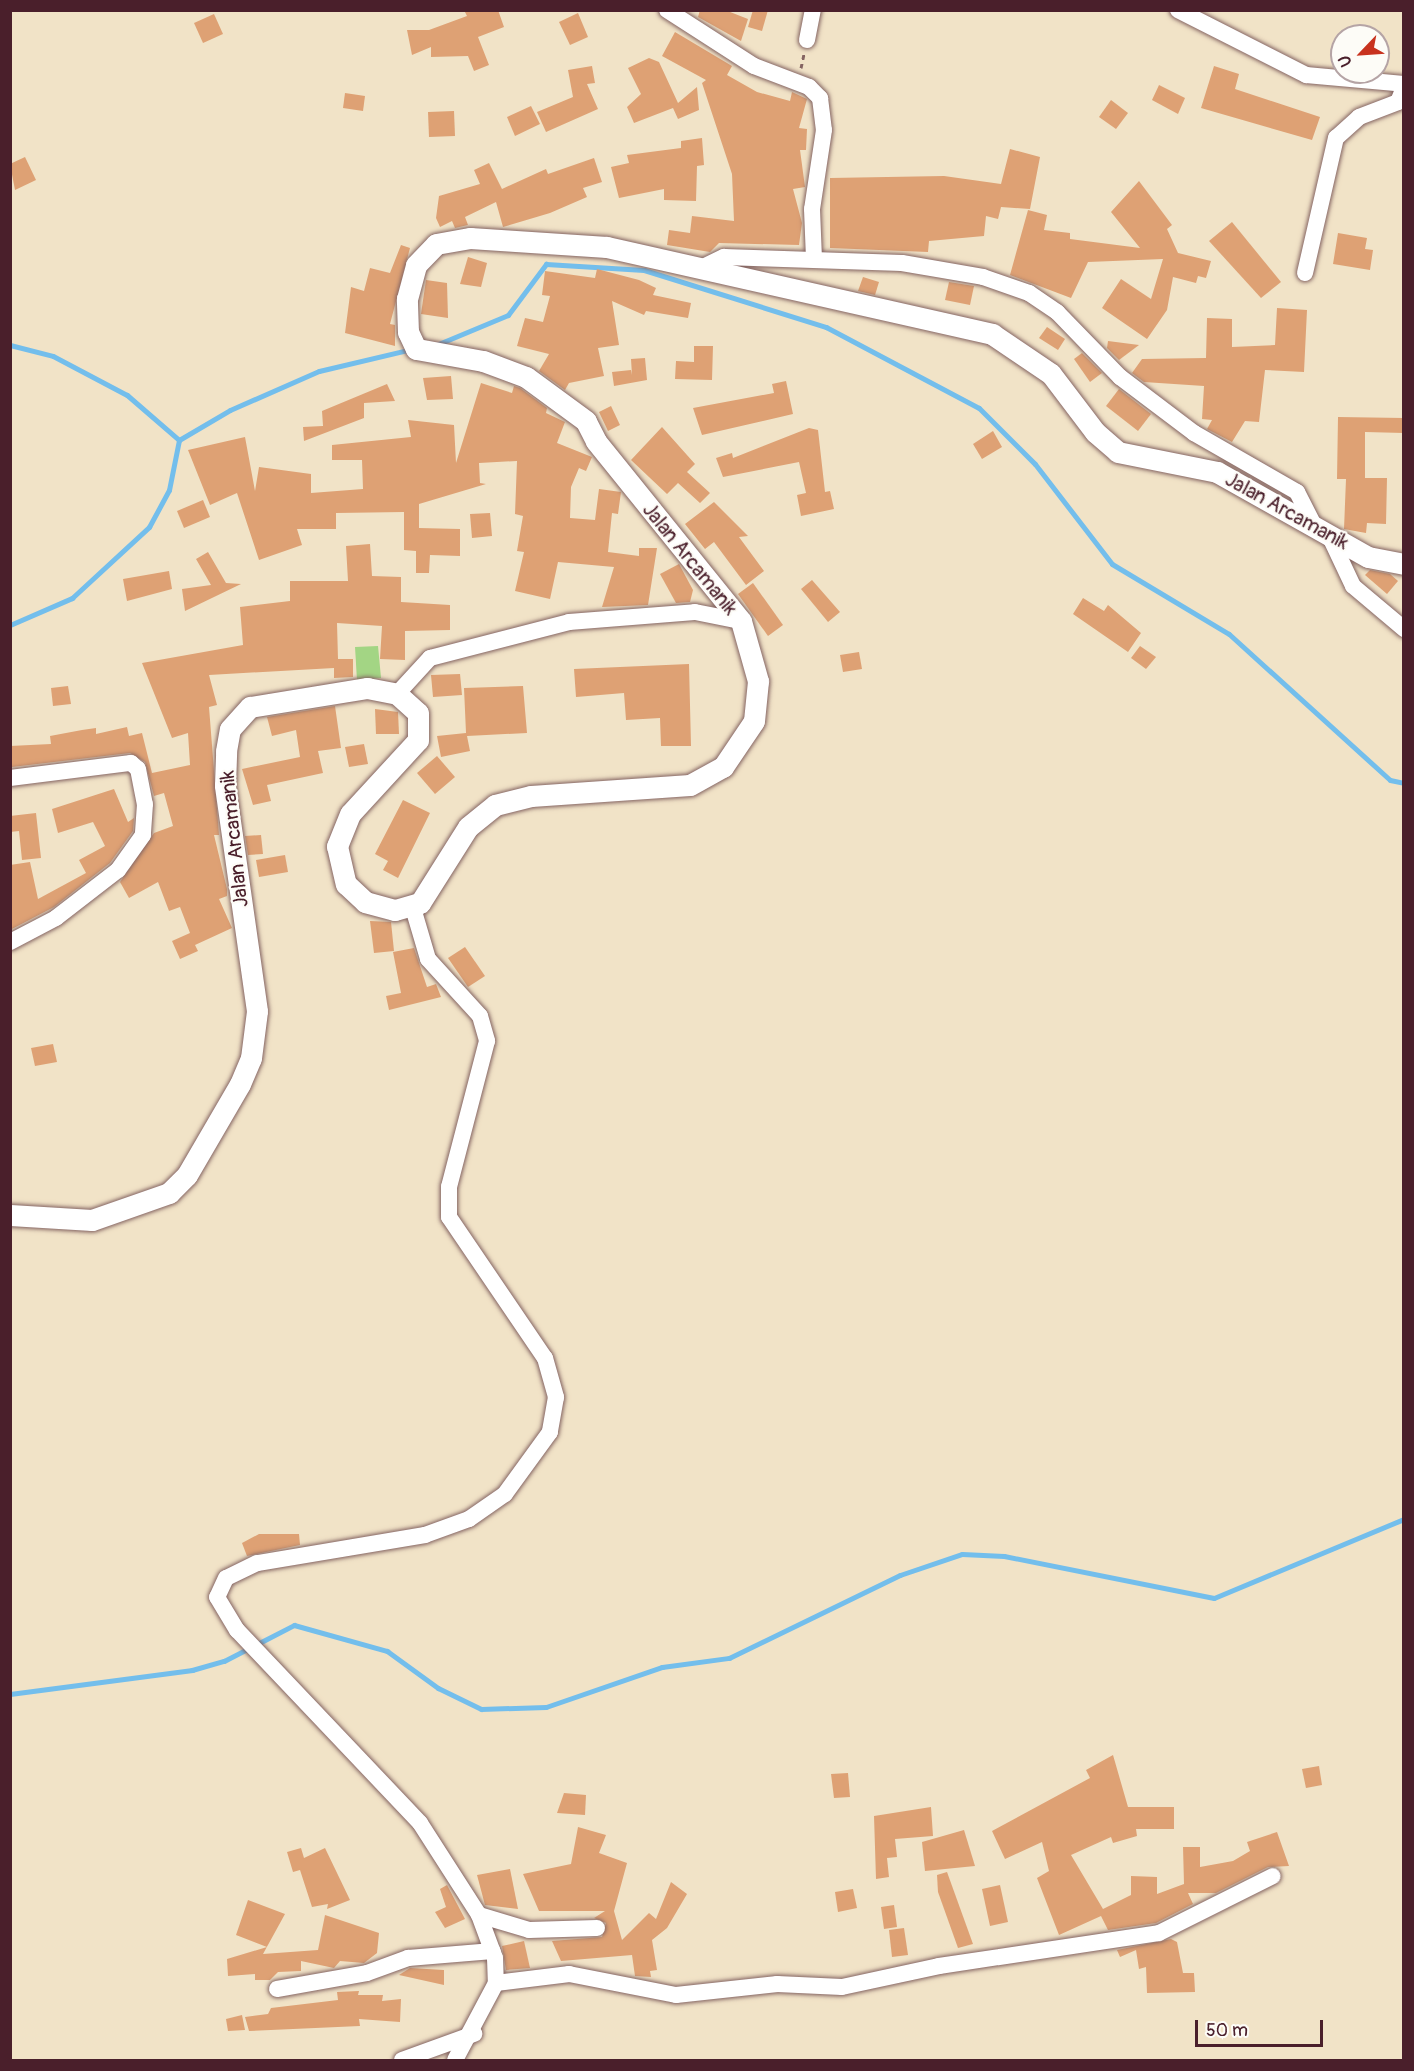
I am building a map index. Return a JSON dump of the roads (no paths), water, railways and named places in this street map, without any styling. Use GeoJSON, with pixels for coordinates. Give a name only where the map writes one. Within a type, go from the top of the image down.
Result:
{"type":"FeatureCollection","features":[{"type":"Feature","properties":{"kind":"street"},"geometry":{"type":"LineString","coordinates":[[667,10],[754,66],[799,82],[815,91],[823,108],[821,166],[812,209],[814,258]]}},
{"type":"Feature","properties":{"kind":"street"},"geometry":{"type":"LineString","coordinates":[[807,40],[813,10]]}},
{"type":"Feature","properties":{"kind":"street"},"geometry":{"type":"LineString","coordinates":[[1178,10],[1306,75],[1404,85],[1398,102],[1359,117],[1336,138],[1305,273]]}},
{"type":"Feature","properties":{"kind":"street","name":"Jalan Arcamanik"},"geometry":{"type":"LineString","coordinates":[[413,908],[468,827],[495,805],[531,796],[675,788],[723,767],[743,742],[758,702],[759,681],[741,621],[596,441],[586,421],[526,377],[483,361],[422,354],[406,321],[416,265],[429,249],[450,240],[567,242],[992,334],[1051,374],[1095,432],[1118,452],[1217,472],[1368,557],[1404,564]]}},
{"type":"Feature","properties":{"kind":"street"},"geometry":{"type":"LineString","coordinates":[[699,269],[724,257],[814,258],[930,267],[983,277],[1042,300],[1120,376],[1186,427],[1297,492],[1353,586],[1404,629]]}},
{"type":"Feature","properties":{"kind":"street"},"geometry":{"type":"LineString","coordinates":[[455,2061],[474,2034],[496,1983],[493,1951],[479,1914],[420,1823],[237,1630],[217,1598],[226,1578],[258,1563],[425,1535],[469,1519],[505,1494],[550,1432],[556,1397],[545,1358],[449,1217],[450,1187],[487,1041],[480,1016],[428,959],[413,908],[395,910],[365,902],[346,884],[337,857],[340,833],[350,814],[422,731],[418,713],[397,694],[430,658],[569,622],[694,612],[741,621]]}},
{"type":"Feature","properties":{"kind":"street","name":"Jalan Arcamanik"},"geometry":{"type":"LineString","coordinates":[[10,1215],[70,1221],[118,1215],[169,1193],[187,1175],[240,1084],[256,1035],[225,784],[230,729],[240,714],[261,702],[367,688],[397,694]]}},
{"type":"Feature","properties":{"kind":"street"},"geometry":{"type":"LineString","coordinates":[[10,778],[131,763],[138,769],[145,804],[143,835],[118,870],[47,924],[10,942]]}},
{"type":"Feature","properties":{"kind":"street"},"geometry":{"type":"LineString","coordinates":[[496,1983],[569,1974],[676,1995],[777,1984],[842,1987],[939,1966],[1159,1933],[1273,1876]]}},
{"type":"Feature","properties":{"kind":"street"},"geometry":{"type":"LineString","coordinates":[[479,1914],[529,1930],[597,1928]]}},
{"type":"Feature","properties":{"kind":"street"},"geometry":{"type":"LineString","coordinates":[[277,1989],[367,1973],[408,1958],[493,1951]]}},
{"type":"Feature","properties":{"kind":"street"},"geometry":{"type":"LineString","coordinates":[[402,2061],[474,2034]]}},
{"type":"Feature","properties":{"kind":"waterway"},"geometry":{"type":"LineString","coordinates":[[436,345],[508,315],[546,264],[644,270],[826,327],[979,408],[1035,464],[1112,564],[1229,634],[1390,780],[1404,783]]}},
{"type":"Feature","properties":{"kind":"waterway"},"geometry":{"type":"LineString","coordinates":[[10,345],[53,356],[127,395],[179,440]]}},
{"type":"Feature","properties":{"kind":"waterway"},"geometry":{"type":"LineString","coordinates":[[10,625],[72,598],[149,527],[169,490],[179,440],[230,410],[319,371],[412,349]]}},
{"type":"Feature","properties":{"kind":"waterway"},"geometry":{"type":"LineString","coordinates":[[10,1694],[192,1670],[224,1661],[294,1625],[387,1651],[438,1688],[481,1709],[546,1707],[662,1667],[729,1658],[900,1575],[962,1554],[1004,1556],[1214,1598],[1404,1519]]}}]}
